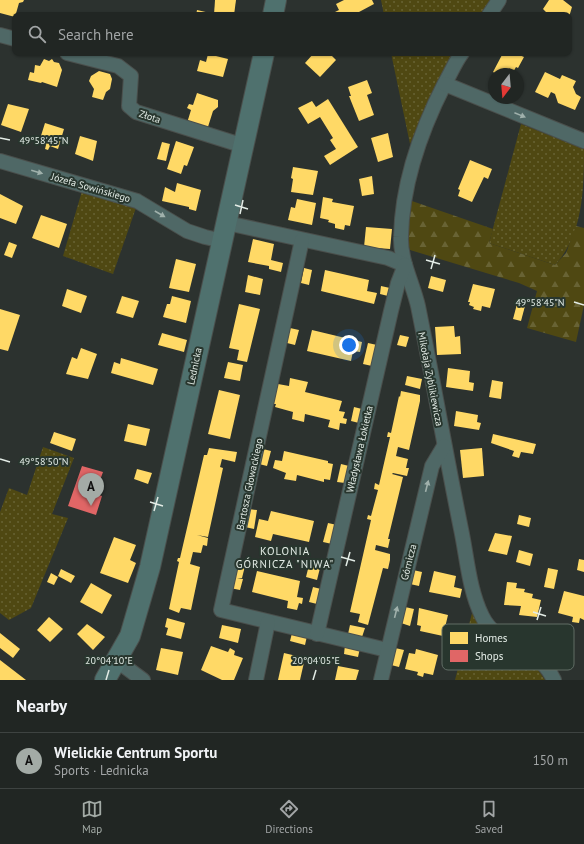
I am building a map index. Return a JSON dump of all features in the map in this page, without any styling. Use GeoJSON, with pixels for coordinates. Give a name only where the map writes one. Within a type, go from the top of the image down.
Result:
{"type":"FeatureCollection","features":[{"type":"Feature","properties":{"kind":"main road"},"geometry":{"type":"LineString","coordinates":[[274,12],[276,0]]}},
{"type":"Feature","properties":{"kind":"main road","name":"Lednicka"},"geometry":{"type":"LineString","coordinates":[[107,673],[126,645],[134,627],[150,567],[263,56]]}},
{"type":"Feature","properties":{"kind":"street"},"geometry":{"type":"LineString","coordinates":[[491,12],[500,0]]}},
{"type":"Feature","properties":{"kind":"street"},"geometry":{"type":"LineString","coordinates":[[0,35],[12,38]]}},
{"type":"Feature","properties":{"kind":"street","name":"Złota"},"geometry":{"type":"LineString","coordinates":[[79,56],[118,66],[131,76],[129,106],[136,112],[244,146]]}},
{"type":"Feature","properties":{"kind":"street","name":"Mikołaja Zyblikiewicza"},"geometry":{"type":"LineString","coordinates":[[460,56],[431,110],[418,146],[403,203],[400,239],[405,265],[417,305],[476,601],[486,624]]}},
{"type":"Feature","properties":{"kind":"street"},"geometry":{"type":"LineString","coordinates":[[445,84],[584,141]]}},
{"type":"Feature","properties":{"kind":"street","name":"Józefa Sowińskiego"},"geometry":{"type":"LineString","coordinates":[[0,161],[137,201],[188,231],[205,237],[225,232],[302,240],[388,258],[405,265]]}},
{"type":"Feature","properties":{"kind":"street","name":"Bartosza Głowackiego"},"geometry":{"type":"LineString","coordinates":[[302,240],[221,610],[387,650]]}},
{"type":"Feature","properties":{"kind":"street","name":"Władysława Łokietka"},"geometry":{"type":"LineString","coordinates":[[318,634],[391,311],[398,283],[405,265]]}},
{"type":"Feature","properties":{"kind":"street","name":"Górnicza"},"geometry":{"type":"LineString","coordinates":[[381,680],[432,466],[444,446]]}},
{"type":"Feature","properties":{"kind":"street"},"geometry":{"type":"LineString","coordinates":[[256,680],[268,622]]}},
{"type":"Feature","properties":{"kind":"street","name":"Mikołaja Zyblikiewicza"},"geometry":{"type":"LineString","coordinates":[[547,670],[554,680]]}},
{"type":"Feature","properties":{"kind":"street"},"geometry":{"type":"LineString","coordinates":[[107,673],[143,680]]}},
{"type":"Feature","properties":{"kind":"green space"},"geometry":{"type":"Polygon","coordinates":[[[381,0],[491,0],[483,12],[383,12],[381,0]]]}},
{"type":"Feature","properties":{"kind":"green space"},"geometry":{"type":"Polygon","coordinates":[[[392,56],[456,56],[430,97],[410,144],[392,56]]]}},
{"type":"Feature","properties":{"kind":"green space"},"geometry":{"type":"Polygon","coordinates":[[[521,124],[584,149],[580,211],[571,240],[555,265],[489,243],[521,124]]]}},
{"type":"Feature","properties":{"kind":"green space"},"geometry":{"type":"Polygon","coordinates":[[[82,191],[137,205],[113,274],[63,256],[82,191]]]}},
{"type":"Feature","properties":{"kind":"green space"},"geometry":{"type":"Polygon","coordinates":[[[409,200],[493,229],[489,243],[555,265],[566,253],[576,226],[584,228],[584,305],[576,342],[527,328],[537,291],[519,283],[410,250],[405,232],[409,200]]]}},
{"type":"Feature","properties":{"kind":"green space"},"geometry":{"type":"Polygon","coordinates":[[[43,447],[74,458],[52,514],[68,518],[31,608],[9,620],[0,613],[0,512],[9,488],[27,495],[43,447]]]}},
{"type":"Feature","properties":{"kind":"green space"},"geometry":{"type":"Polygon","coordinates":[[[472,613],[479,624],[469,624],[472,613]]]}},
{"type":"Feature","properties":{"kind":"green space"},"geometry":{"type":"Polygon","coordinates":[[[458,670],[538,670],[545,680],[455,680],[458,670]]]}},
{"type":"Feature","properties":{"kind":"building: Homes"},"geometry":{"type":"Polygon","coordinates":[[[0,0],[24,0],[23,2],[19,3],[16,12],[12,12],[12,16],[0,13],[0,0]]]}},
{"type":"Feature","properties":{"kind":"building: Homes"},"geometry":{"type":"Polygon","coordinates":[[[215,0],[236,0],[234,12],[214,12],[215,0]]]}},
{"type":"Feature","properties":{"kind":"building: Homes"},"geometry":{"type":"Polygon","coordinates":[[[344,0],[372,0],[374,4],[359,12],[335,12],[339,10],[336,4],[344,0]]]}},
{"type":"Feature","properties":{"kind":"building: Homes"},"geometry":{"type":"Polygon","coordinates":[[[549,0],[563,0],[572,7],[570,12],[546,12],[543,9],[549,0]]]}},
{"type":"Feature","properties":{"kind":"building: Homes"},"geometry":{"type":"Polygon","coordinates":[[[208,56],[216,56],[228,59],[223,77],[197,71],[200,60],[206,62],[208,56]]]}},
{"type":"Feature","properties":{"kind":"building: Homes"},"geometry":{"type":"Polygon","coordinates":[[[311,56],[332,56],[336,60],[320,77],[305,63],[311,56]]]}},
{"type":"Feature","properties":{"kind":"building: Homes"},"geometry":{"type":"Polygon","coordinates":[[[501,56],[524,57],[518,68],[495,68],[501,56]]]}},
{"type":"Feature","properties":{"kind":"building: Homes"},"geometry":{"type":"Polygon","coordinates":[[[44,59],[49,61],[52,59],[54,62],[59,63],[62,70],[57,87],[42,82],[28,80],[30,72],[34,73],[35,65],[40,66],[44,59]]]}},
{"type":"Feature","properties":{"kind":"building: Homes"},"geometry":{"type":"Polygon","coordinates":[[[99,71],[110,74],[112,79],[110,89],[106,92],[103,100],[92,97],[94,89],[89,81],[91,76],[99,71]]]}},
{"type":"Feature","properties":{"kind":"building: Homes"},"geometry":{"type":"Polygon","coordinates":[[[545,72],[560,79],[562,75],[576,81],[573,87],[576,94],[581,97],[575,110],[558,103],[555,94],[551,92],[548,98],[535,92],[545,72]]]}},
{"type":"Feature","properties":{"kind":"building: Homes"},"geometry":{"type":"Polygon","coordinates":[[[367,80],[372,93],[367,95],[374,115],[359,121],[349,96],[351,96],[348,87],[367,80]]]}},
{"type":"Feature","properties":{"kind":"building: Homes"},"geometry":{"type":"Polygon","coordinates":[[[197,93],[218,100],[218,107],[213,111],[207,130],[187,123],[191,110],[187,108],[189,104],[193,105],[197,93]]]}},
{"type":"Feature","properties":{"kind":"building: Homes"},"geometry":{"type":"Polygon","coordinates":[[[328,99],[358,147],[330,165],[324,156],[336,149],[330,140],[333,138],[320,117],[308,124],[298,108],[312,101],[316,107],[328,99]]]}},
{"type":"Feature","properties":{"kind":"building: Homes"},"geometry":{"type":"Polygon","coordinates":[[[8,104],[29,109],[21,132],[1,125],[8,104]]]}},
{"type":"Feature","properties":{"kind":"building: Homes"},"geometry":{"type":"Polygon","coordinates":[[[45,123],[64,129],[58,149],[50,146],[48,150],[45,149],[46,145],[39,142],[45,123]]]}},
{"type":"Feature","properties":{"kind":"building: Homes"},"geometry":{"type":"Polygon","coordinates":[[[388,133],[393,157],[378,162],[371,138],[388,133]]]}},
{"type":"Feature","properties":{"kind":"building: Homes"},"geometry":{"type":"Polygon","coordinates":[[[80,136],[97,141],[93,161],[75,154],[80,136]]]}},
{"type":"Feature","properties":{"kind":"building: Homes"},"geometry":{"type":"Polygon","coordinates":[[[176,141],[194,147],[187,166],[184,165],[181,174],[167,169],[176,141]]]}},
{"type":"Feature","properties":{"kind":"building: Homes"},"geometry":{"type":"Polygon","coordinates":[[[162,142],[170,144],[166,161],[157,159],[162,142]]]}},
{"type":"Feature","properties":{"kind":"building: Homes"},"geometry":{"type":"Polygon","coordinates":[[[470,160],[492,169],[488,179],[484,177],[472,202],[458,196],[460,190],[458,189],[470,160]]]}},
{"type":"Feature","properties":{"kind":"building: Homes"},"geometry":{"type":"Polygon","coordinates":[[[293,167],[318,171],[313,195],[291,192],[293,167]]]}},
{"type":"Feature","properties":{"kind":"building: Homes"},"geometry":{"type":"Polygon","coordinates":[[[372,176],[374,194],[362,196],[359,179],[372,176]]]}},
{"type":"Feature","properties":{"kind":"building: Homes"},"geometry":{"type":"Polygon","coordinates":[[[177,183],[201,190],[196,211],[189,209],[189,207],[162,201],[165,187],[175,192],[177,183]]]}},
{"type":"Feature","properties":{"kind":"building: Homes"},"geometry":{"type":"Polygon","coordinates":[[[0,194],[23,206],[16,224],[0,218],[0,194]]]}},
{"type":"Feature","properties":{"kind":"building: Homes"},"geometry":{"type":"Polygon","coordinates":[[[323,197],[333,199],[332,202],[354,206],[350,226],[345,225],[344,230],[335,228],[335,224],[328,222],[329,220],[320,218],[323,197]]]}},
{"type":"Feature","properties":{"kind":"building: Homes"},"geometry":{"type":"Polygon","coordinates":[[[297,199],[316,203],[312,225],[288,220],[291,207],[295,208],[297,199]]]}},
{"type":"Feature","properties":{"kind":"building: Homes"},"geometry":{"type":"Polygon","coordinates":[[[41,215],[67,224],[59,248],[32,238],[41,215]]]}},
{"type":"Feature","properties":{"kind":"building: Homes"},"geometry":{"type":"Polygon","coordinates":[[[366,227],[392,229],[390,249],[364,247],[366,227]]]}},
{"type":"Feature","properties":{"kind":"building: Homes"},"geometry":{"type":"Polygon","coordinates":[[[253,239],[274,244],[271,260],[283,263],[281,272],[269,269],[269,266],[248,262],[253,239]]]}},
{"type":"Feature","properties":{"kind":"building: Homes"},"geometry":{"type":"Polygon","coordinates":[[[9,242],[17,245],[12,258],[4,255],[9,242]]]}},
{"type":"Feature","properties":{"kind":"building: Homes"},"geometry":{"type":"Polygon","coordinates":[[[176,259],[196,264],[189,292],[169,288],[176,259]]]}},
{"type":"Feature","properties":{"kind":"building: Homes"},"geometry":{"type":"Polygon","coordinates":[[[304,268],[312,270],[309,285],[301,283],[304,268]]]}},
{"type":"Feature","properties":{"kind":"building: Homes"},"geometry":{"type":"Polygon","coordinates":[[[325,270],[369,280],[367,291],[377,293],[374,304],[321,291],[325,270]]]}},
{"type":"Feature","properties":{"kind":"building: Homes"},"geometry":{"type":"Polygon","coordinates":[[[248,275],[263,279],[260,295],[245,292],[248,275]]]}},
{"type":"Feature","properties":{"kind":"building: Homes"},"geometry":{"type":"Polygon","coordinates":[[[431,276],[446,280],[443,292],[428,288],[431,276]]]}},
{"type":"Feature","properties":{"kind":"building: Homes"},"geometry":{"type":"Polygon","coordinates":[[[473,284],[495,289],[490,308],[482,306],[481,311],[473,309],[474,307],[469,305],[470,302],[468,302],[473,284]]]}},
{"type":"Feature","properties":{"kind":"building: Homes"},"geometry":{"type":"Polygon","coordinates":[[[381,286],[390,288],[388,296],[380,294],[381,286]]]}},
{"type":"Feature","properties":{"kind":"building: Homes"},"geometry":{"type":"Polygon","coordinates":[[[67,289],[87,296],[81,313],[62,306],[67,289]]]}},
{"type":"Feature","properties":{"kind":"building: Homes"},"geometry":{"type":"Polygon","coordinates":[[[122,296],[139,301],[133,318],[116,313],[122,296]]]}},
{"type":"Feature","properties":{"kind":"building: Homes"},"geometry":{"type":"Polygon","coordinates":[[[172,296],[191,301],[186,323],[163,317],[167,304],[170,304],[172,296]]]}},
{"type":"Feature","properties":{"kind":"building: Homes"},"geometry":{"type":"Polygon","coordinates":[[[239,304],[260,309],[247,362],[237,360],[239,350],[229,348],[239,304]]]}},
{"type":"Feature","properties":{"kind":"building: Homes"},"geometry":{"type":"Polygon","coordinates":[[[517,304],[525,306],[521,321],[513,319],[517,304]]]}},
{"type":"Feature","properties":{"kind":"building: Homes"},"geometry":{"type":"Polygon","coordinates":[[[0,309],[20,315],[8,351],[0,349],[0,309]]]}},
{"type":"Feature","properties":{"kind":"building: Homes"},"geometry":{"type":"Polygon","coordinates":[[[454,326],[455,337],[460,336],[461,354],[437,355],[435,327],[454,326]]]}},
{"type":"Feature","properties":{"kind":"building: Homes"},"geometry":{"type":"Polygon","coordinates":[[[290,328],[299,330],[295,345],[287,343],[290,328]]]}},
{"type":"Feature","properties":{"kind":"building: Homes"},"geometry":{"type":"Polygon","coordinates":[[[312,330],[362,342],[360,352],[353,351],[351,361],[307,351],[312,330]]]}},
{"type":"Feature","properties":{"kind":"building: Homes"},"geometry":{"type":"Polygon","coordinates":[[[162,333],[187,340],[184,352],[158,345],[162,333]]]}},
{"type":"Feature","properties":{"kind":"building: Homes"},"geometry":{"type":"Polygon","coordinates":[[[400,335],[409,337],[406,347],[397,345],[400,335]]]}},
{"type":"Feature","properties":{"kind":"building: Homes"},"geometry":{"type":"Polygon","coordinates":[[[368,343],[377,345],[372,366],[363,364],[368,343]]]}},
{"type":"Feature","properties":{"kind":"building: Homes"},"geometry":{"type":"Polygon","coordinates":[[[81,348],[97,354],[88,379],[66,374],[72,357],[77,359],[81,348]]]}},
{"type":"Feature","properties":{"kind":"building: Homes"},"geometry":{"type":"Polygon","coordinates":[[[121,358],[158,369],[153,385],[111,373],[114,362],[120,364],[121,358]]]}},
{"type":"Feature","properties":{"kind":"building: Homes"},"geometry":{"type":"Polygon","coordinates":[[[228,362],[243,365],[240,381],[224,378],[228,362]]]}},
{"type":"Feature","properties":{"kind":"building: Homes"},"geometry":{"type":"Polygon","coordinates":[[[448,368],[470,371],[469,382],[474,383],[473,391],[446,387],[448,368]]]}},
{"type":"Feature","properties":{"kind":"building: Homes"},"geometry":{"type":"Polygon","coordinates":[[[407,376],[422,379],[420,389],[405,385],[407,376]]]}},
{"type":"Feature","properties":{"kind":"building: Homes"},"geometry":{"type":"Polygon","coordinates":[[[290,378],[308,382],[305,392],[342,401],[339,411],[345,412],[343,418],[347,419],[346,424],[340,423],[339,430],[328,427],[330,420],[305,414],[304,422],[292,419],[293,412],[275,407],[276,404],[273,404],[278,384],[289,386],[290,378]]]}},
{"type":"Feature","properties":{"kind":"building: Homes"},"geometry":{"type":"Polygon","coordinates":[[[492,380],[503,382],[501,399],[489,397],[492,380]]]}},
{"type":"Feature","properties":{"kind":"building: Homes"},"geometry":{"type":"Polygon","coordinates":[[[219,390],[240,395],[230,439],[208,434],[219,390]]]}},
{"type":"Feature","properties":{"kind":"building: Homes"},"geometry":{"type":"Polygon","coordinates":[[[401,391],[420,395],[420,401],[409,450],[398,447],[396,456],[408,459],[406,468],[409,468],[407,476],[392,474],[403,477],[388,539],[390,539],[388,548],[376,545],[375,550],[390,554],[390,560],[388,569],[383,568],[368,625],[358,622],[360,614],[350,612],[371,520],[367,519],[368,515],[371,516],[378,490],[374,489],[375,483],[379,485],[390,437],[387,437],[388,432],[391,433],[401,391]]]}},
{"type":"Feature","properties":{"kind":"building: Homes"},"geometry":{"type":"Polygon","coordinates":[[[354,407],[362,409],[359,423],[351,421],[354,407]]]}},
{"type":"Feature","properties":{"kind":"building: Homes"},"geometry":{"type":"Polygon","coordinates":[[[456,411],[478,415],[477,422],[481,423],[479,430],[454,426],[456,411]]]}},
{"type":"Feature","properties":{"kind":"building: Homes"},"geometry":{"type":"Polygon","coordinates":[[[128,424],[150,429],[146,446],[124,441],[128,424]]]}},
{"type":"Feature","properties":{"kind":"building: Homes"},"geometry":{"type":"Polygon","coordinates":[[[54,432],[76,439],[72,451],[50,443],[54,432]]]}},
{"type":"Feature","properties":{"kind":"building: Homes"},"geometry":{"type":"Polygon","coordinates":[[[493,434],[536,444],[533,454],[521,452],[519,458],[512,456],[514,451],[491,443],[493,434]]]}},
{"type":"Feature","properties":{"kind":"building: Homes"},"geometry":{"type":"Polygon","coordinates":[[[209,448],[237,452],[235,462],[222,459],[220,467],[223,468],[208,537],[197,535],[208,538],[207,546],[203,545],[201,553],[193,552],[190,564],[200,567],[191,610],[181,608],[179,613],[169,609],[179,562],[177,561],[178,558],[180,558],[204,455],[207,455],[209,448]]]}},
{"type":"Feature","properties":{"kind":"building: Homes"},"geometry":{"type":"Polygon","coordinates":[[[482,448],[484,476],[463,478],[460,450],[482,448]]]}},
{"type":"Feature","properties":{"kind":"building: Homes"},"geometry":{"type":"Polygon","coordinates":[[[263,449],[271,451],[267,466],[259,464],[263,449]]]}},
{"type":"Feature","properties":{"kind":"building: Homes"},"geometry":{"type":"Polygon","coordinates":[[[284,451],[328,461],[328,463],[333,464],[330,480],[324,479],[324,482],[297,475],[296,481],[284,479],[286,473],[273,468],[275,460],[282,461],[284,451]]]}},
{"type":"Feature","properties":{"kind":"building: Homes"},"geometry":{"type":"Polygon","coordinates":[[[341,464],[349,466],[345,483],[337,482],[341,464]]]}},
{"type":"Feature","properties":{"kind":"building: Homes"},"geometry":{"type":"Polygon","coordinates":[[[137,469],[152,473],[148,484],[134,479],[137,469]]]}},
{"type":"Feature","properties":{"kind":"building: Homes"},"geometry":{"type":"Polygon","coordinates":[[[249,509],[257,510],[254,529],[245,527],[249,509]]]}},
{"type":"Feature","properties":{"kind":"building: Homes"},"geometry":{"type":"Polygon","coordinates":[[[271,511],[314,521],[309,542],[273,534],[271,541],[255,537],[259,519],[268,521],[271,511]]]}},
{"type":"Feature","properties":{"kind":"building: Homes"},"geometry":{"type":"Polygon","coordinates":[[[519,515],[531,518],[529,527],[517,524],[519,515]]]}},
{"type":"Feature","properties":{"kind":"building: Homes"},"geometry":{"type":"Polygon","coordinates":[[[328,523],[337,525],[332,544],[323,542],[328,523]]]}},
{"type":"Feature","properties":{"kind":"building: Homes"},"geometry":{"type":"Polygon","coordinates":[[[495,533],[512,536],[507,555],[488,551],[495,533]]]}},
{"type":"Feature","properties":{"kind":"building: Homes"},"geometry":{"type":"Polygon","coordinates":[[[114,537],[136,545],[130,560],[136,563],[128,583],[100,573],[114,537]]]}},
{"type":"Feature","properties":{"kind":"building: Homes"},"geometry":{"type":"Polygon","coordinates":[[[519,550],[533,554],[530,566],[516,562],[519,550]]]}},
{"type":"Feature","properties":{"kind":"building: Homes"},"geometry":{"type":"Polygon","coordinates":[[[579,559],[584,560],[584,572],[577,570],[579,559]]]}},
{"type":"Feature","properties":{"kind":"building: Homes"},"geometry":{"type":"Polygon","coordinates":[[[237,564],[245,566],[242,578],[237,578],[243,579],[240,590],[230,588],[237,564]]]}},
{"type":"Feature","properties":{"kind":"building: Homes"},"geometry":{"type":"Polygon","coordinates":[[[309,565],[320,568],[317,580],[306,577],[309,565]]]}},
{"type":"Feature","properties":{"kind":"building: Homes"},"geometry":{"type":"Polygon","coordinates":[[[548,568],[558,570],[554,589],[544,587],[548,568]]]}},
{"type":"Feature","properties":{"kind":"building: Homes"},"geometry":{"type":"Polygon","coordinates":[[[61,569],[75,576],[71,583],[58,576],[61,569]]]}},
{"type":"Feature","properties":{"kind":"building: Homes"},"geometry":{"type":"Polygon","coordinates":[[[413,570],[422,572],[419,586],[410,584],[413,570]]]}},
{"type":"Feature","properties":{"kind":"building: Homes"},"geometry":{"type":"Polygon","coordinates":[[[257,571],[300,581],[297,597],[303,598],[302,604],[299,603],[297,610],[287,608],[288,601],[252,592],[257,571]]]}},
{"type":"Feature","properties":{"kind":"building: Homes"},"geometry":{"type":"Polygon","coordinates":[[[434,571],[456,576],[454,587],[462,589],[460,598],[429,592],[434,571]]]}},
{"type":"Feature","properties":{"kind":"building: Homes"},"geometry":{"type":"Polygon","coordinates":[[[51,573],[58,577],[54,585],[47,582],[51,573]]]}},
{"type":"Feature","properties":{"kind":"building: Homes"},"geometry":{"type":"Polygon","coordinates":[[[507,582],[517,583],[516,588],[525,589],[524,592],[533,594],[532,598],[541,600],[537,617],[519,615],[521,606],[504,605],[507,582]]]}},
{"type":"Feature","properties":{"kind":"building: Homes"},"geometry":{"type":"Polygon","coordinates":[[[91,583],[112,595],[102,614],[80,602],[91,583]]]}},
{"type":"Feature","properties":{"kind":"building: Homes"},"geometry":{"type":"Polygon","coordinates":[[[313,587],[321,589],[317,604],[309,602],[313,587]]]}},
{"type":"Feature","properties":{"kind":"building: Homes"},"geometry":{"type":"Polygon","coordinates":[[[564,591],[584,596],[584,620],[580,618],[579,623],[572,622],[573,617],[558,613],[564,591]]]}},
{"type":"Feature","properties":{"kind":"building: Homes"},"geometry":{"type":"Polygon","coordinates":[[[405,607],[414,609],[410,626],[401,623],[405,607]]]}},
{"type":"Feature","properties":{"kind":"building: Homes"},"geometry":{"type":"Polygon","coordinates":[[[419,608],[448,615],[446,624],[442,624],[442,636],[420,631],[421,626],[417,625],[419,608]]]}},
{"type":"Feature","properties":{"kind":"building: Homes"},"geometry":{"type":"Polygon","coordinates":[[[49,617],[63,629],[50,642],[37,630],[49,617]]]}},
{"type":"Feature","properties":{"kind":"building: Homes"},"geometry":{"type":"Polygon","coordinates":[[[167,618],[185,623],[181,639],[166,635],[168,628],[165,627],[167,618]]]}},
{"type":"Feature","properties":{"kind":"building: Homes"},"geometry":{"type":"Polygon","coordinates":[[[87,624],[105,637],[93,650],[77,634],[87,624]]]}},
{"type":"Feature","properties":{"kind":"building: Homes"},"geometry":{"type":"Polygon","coordinates":[[[222,625],[241,629],[238,643],[219,638],[222,625]]]}},
{"type":"Feature","properties":{"kind":"building: Homes"},"geometry":{"type":"Polygon","coordinates":[[[350,625],[365,628],[362,637],[348,634],[350,625]]]}},
{"type":"Feature","properties":{"kind":"building: Homes"},"geometry":{"type":"Polygon","coordinates":[[[0,633],[20,649],[13,658],[0,648],[0,633]]]}},
{"type":"Feature","properties":{"kind":"building: Homes"},"geometry":{"type":"Polygon","coordinates":[[[292,633],[307,636],[305,645],[290,641],[292,633]]]}},
{"type":"Feature","properties":{"kind":"building: Homes"},"geometry":{"type":"Polygon","coordinates":[[[345,645],[360,648],[358,657],[344,654],[345,645]]]}},
{"type":"Feature","properties":{"kind":"building: Homes"},"geometry":{"type":"Polygon","coordinates":[[[211,646],[228,652],[230,648],[235,651],[234,655],[243,658],[234,680],[222,680],[201,670],[211,646]]]}},
{"type":"Feature","properties":{"kind":"building: Homes"},"geometry":{"type":"Polygon","coordinates":[[[161,648],[183,652],[178,675],[156,670],[161,648]]]}},
{"type":"Feature","properties":{"kind":"building: Homes"},"geometry":{"type":"Polygon","coordinates":[[[395,648],[404,650],[399,667],[391,665],[395,648]]]}},
{"type":"Feature","properties":{"kind":"building: Homes"},"geometry":{"type":"Polygon","coordinates":[[[416,649],[438,655],[433,675],[424,673],[423,677],[417,675],[418,672],[405,669],[409,653],[415,654],[416,649]]]}},
{"type":"Feature","properties":{"kind":"building: Homes"},"geometry":{"type":"Polygon","coordinates":[[[284,653],[305,658],[300,680],[278,680],[284,653]]]}},
{"type":"Feature","properties":{"kind":"building: Homes"},"geometry":{"type":"Polygon","coordinates":[[[0,660],[26,680],[0,680],[0,660]]]}},
{"type":"Feature","properties":{"kind":"building: Homes"},"geometry":{"type":"Polygon","coordinates":[[[338,666],[359,670],[356,680],[335,680],[338,666]]]}},
{"type":"Feature","properties":{"kind":"building: Shops"},"geometry":{"type":"Polygon","coordinates":[[[82,466],[103,472],[95,494],[102,496],[96,515],[68,506],[82,466]]]}},
{"type":"Feature","properties":{"kind":"place","name":"Wielickie Centrum Sportu"},"geometry":{"type":"Point","coordinates":[91,506]}},
{"type":"Feature","properties":{"kind":"district","name":"KOLONIA GÓRNICZA \"NIWA\""},"geometry":{"type":"Point","coordinates":[285,557]}}]}
